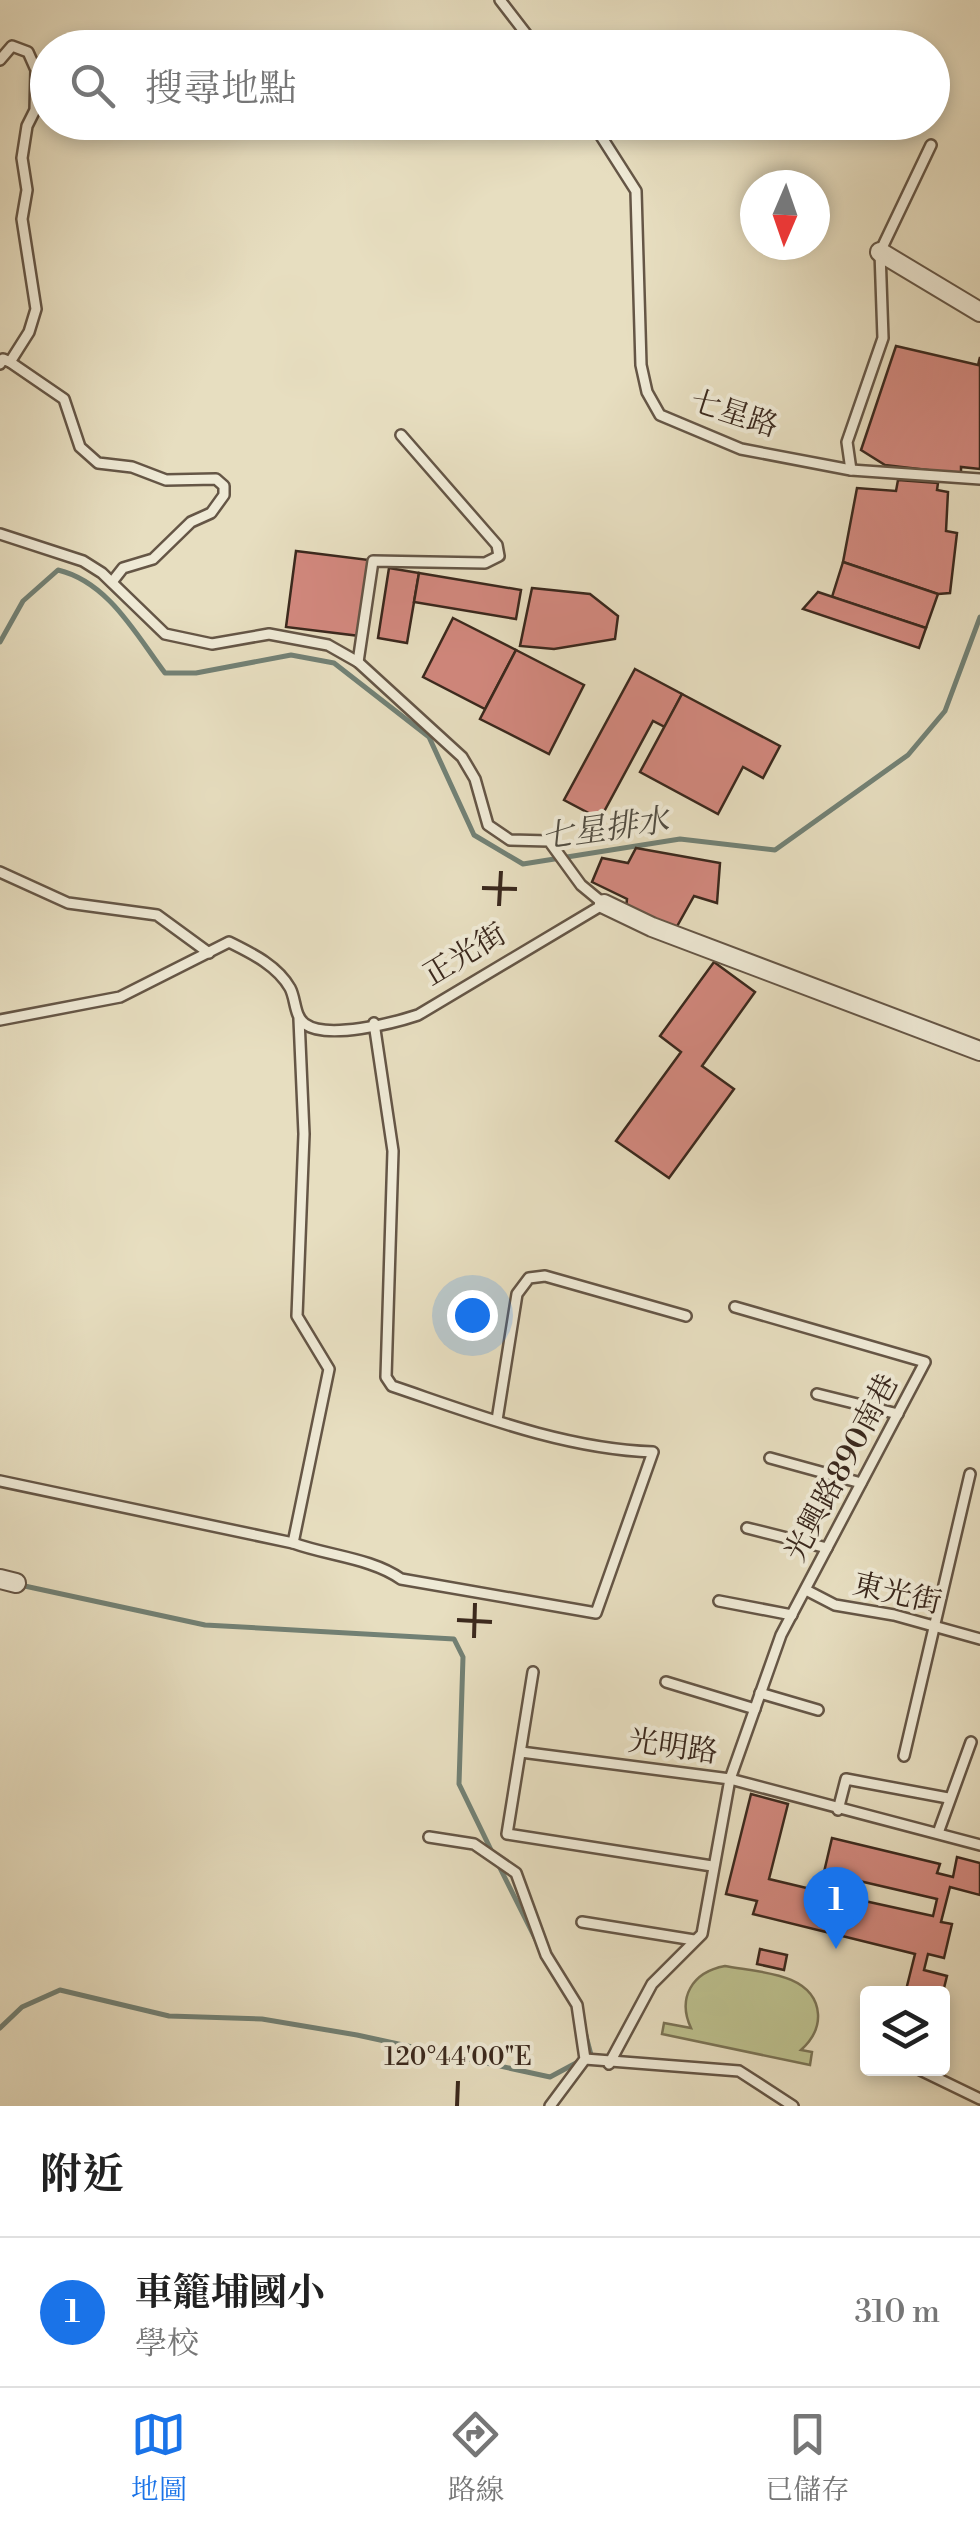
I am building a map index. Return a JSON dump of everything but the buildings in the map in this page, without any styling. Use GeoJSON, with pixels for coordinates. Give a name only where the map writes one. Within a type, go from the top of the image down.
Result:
{"type":"FeatureCollection","features":[{"type":"Feature","properties":{"kind":"street"},"geometry":{"type":"LineString","coordinates":[[880,252],[980,312]]}},
{"type":"Feature","properties":{"kind":"street"},"geometry":{"type":"LineString","coordinates":[[604,904],[652,927],[980,1051]]}},
{"type":"Feature","properties":{"kind":"lane"},"geometry":{"type":"LineString","coordinates":[[500,0],[524,30]]}},
{"type":"Feature","properties":{"kind":"lane"},"geometry":{"type":"LineString","coordinates":[[0,60],[12,46],[30,56]]}},
{"type":"Feature","properties":{"kind":"lane"},"geometry":{"type":"LineString","coordinates":[[30,118],[22,158],[27,190],[22,219],[36,308],[29,332],[5,363],[64,400],[80,448],[98,463],[132,467],[166,480],[216,479],[224,486],[224,495],[211,512],[191,522],[153,559],[123,568],[112,582]]}},
{"type":"Feature","properties":{"kind":"lane","name":"七星路"},"geometry":{"type":"LineString","coordinates":[[603,140],[636,191],[642,365],[647,392],[660,415],[741,449],[851,470],[980,479]]}},
{"type":"Feature","properties":{"kind":"lane"},"geometry":{"type":"LineString","coordinates":[[851,470],[847,442],[883,338],[880,252],[932,145]]}},
{"type":"Feature","properties":{"kind":"lane"},"geometry":{"type":"LineString","coordinates":[[358,662],[372,561],[485,563],[499,556],[497,545],[401,435]]}},
{"type":"Feature","properties":{"kind":"lane"},"geometry":{"type":"LineString","coordinates":[[0,534],[82,562],[112,582],[165,634],[212,644],[269,634],[328,645],[358,662],[462,757],[476,779],[488,824],[510,840],[549,841],[581,884],[604,904]]}},
{"type":"Feature","properties":{"kind":"lane"},"geometry":{"type":"LineString","coordinates":[[0,872],[68,902],[156,915],[208,953]]}},
{"type":"Feature","properties":{"kind":"lane","name":"正光街"},"geometry":{"type":"LineString","coordinates":[[299,1018],[306,1026],[338,1032],[418,1015],[604,904]]}},
{"type":"Feature","properties":{"kind":"lane"},"geometry":{"type":"LineString","coordinates":[[0,1020],[120,997],[229,942],[262,959],[291,989],[299,1018],[304,1134],[297,1316],[329,1369],[293,1543]]}},
{"type":"Feature","properties":{"kind":"lane"},"geometry":{"type":"LineString","coordinates":[[0,1481],[293,1543],[329,1556],[382,1566],[401,1580],[596,1613],[652,1452],[614,1451],[497,1420],[392,1386],[386,1377],[392,1151],[374,1024]]}},
{"type":"Feature","properties":{"kind":"lane"},"geometry":{"type":"LineString","coordinates":[[497,1420],[516,1294],[529,1278],[545,1276],[686,1316]]}},
{"type":"Feature","properties":{"kind":"lane","name":"光興路890南巷"},"geometry":{"type":"LineString","coordinates":[[730,1780],[792,1615],[925,1362],[736,1308]]}},
{"type":"Feature","properties":{"kind":"lane"},"geometry":{"type":"LineString","coordinates":[[817,1394],[898,1414]]}},
{"type":"Feature","properties":{"kind":"lane"},"geometry":{"type":"LineString","coordinates":[[770,1458],[862,1483]]}},
{"type":"Feature","properties":{"kind":"lane"},"geometry":{"type":"LineString","coordinates":[[904,1756],[970,1474]]}},
{"type":"Feature","properties":{"kind":"lane"},"geometry":{"type":"LineString","coordinates":[[748,1528],[827,1548]]}},
{"type":"Feature","properties":{"kind":"lane","name":"東光街"},"geometry":{"type":"LineString","coordinates":[[806,1590],[835,1605],[894,1614],[980,1640]]}},
{"type":"Feature","properties":{"kind":"lane"},"geometry":{"type":"LineString","coordinates":[[720,1601],[792,1615]]}},
{"type":"Feature","properties":{"kind":"lane"},"geometry":{"type":"LineString","coordinates":[[534,1672],[507,1834],[712,1866]]}},
{"type":"Feature","properties":{"kind":"lane"},"geometry":{"type":"LineString","coordinates":[[666,1682],[756,1708]]}},
{"type":"Feature","properties":{"kind":"lane"},"geometry":{"type":"LineString","coordinates":[[760,1693],[818,1710]]}},
{"type":"Feature","properties":{"kind":"lane"},"geometry":{"type":"LineString","coordinates":[[938,1834],[971,1742]]}},
{"type":"Feature","properties":{"kind":"lane","name":"光明路"},"geometry":{"type":"LineString","coordinates":[[522,1752],[730,1780],[702,1934],[652,1984],[609,2064]]}},
{"type":"Feature","properties":{"kind":"lane"},"geometry":{"type":"LineString","coordinates":[[838,1810],[846,1779],[948,1798]]}},
{"type":"Feature","properties":{"kind":"lane"},"geometry":{"type":"LineString","coordinates":[[730,1780],[980,1845]]}},
{"type":"Feature","properties":{"kind":"lane"},"geometry":{"type":"LineString","coordinates":[[429,1837],[474,1844],[516,1872],[546,1955],[577,2006],[585,2059],[550,2106]]}},
{"type":"Feature","properties":{"kind":"lane"},"geometry":{"type":"LineString","coordinates":[[582,1922],[694,1940]]}},
{"type":"Feature","properties":{"kind":"lane"},"geometry":{"type":"LineString","coordinates":[[585,2059],[609,2064],[739,2071],[793,2106]]}},
{"type":"Feature","properties":{"kind":"lane"},"geometry":{"type":"LineString","coordinates":[[933,2076],[980,2099]]}},
{"type":"Feature","properties":{"kind":"green space"},"geometry":{"type":"Polygon","coordinates":[[[725,1966],[782,1976],[807,1990],[818,2014],[814,2034],[801,2050],[812,2052],[810,2065],[662,2034],[664,2023],[691,2028],[686,2006],[690,1988],[704,1974],[725,1966]]]}},
{"type":"Feature","properties":{"kind":"waterway","name":"七星排水"},"geometry":{"type":"LineString","coordinates":[[0,642],[23,601],[58,570],[76,576],[106,597],[165,673],[196,673],[291,655],[334,663],[429,737],[474,835],[523,864],[680,839],[775,850],[908,755],[945,711],[980,617]]}},
{"type":"Feature","properties":{"kind":"waterway"},"geometry":{"type":"LineString","coordinates":[[20,1585],[205,1625],[454,1639],[463,1657],[459,1784],[493,1854]]}},
{"type":"Feature","properties":{"kind":"waterway"},"geometry":{"type":"LineString","coordinates":[[498,1864],[540,1948]]}},
{"type":"Feature","properties":{"kind":"waterway"},"geometry":{"type":"LineString","coordinates":[[0,2028],[22,2007],[60,1990],[169,2016],[262,2019],[357,2035],[550,2077],[591,2055],[585,2032]]}},
{"type":"Feature","properties":{"kind":"place","name":"車籠埔國小"},"geometry":{"type":"Point","coordinates":[836,1949]}}]}
